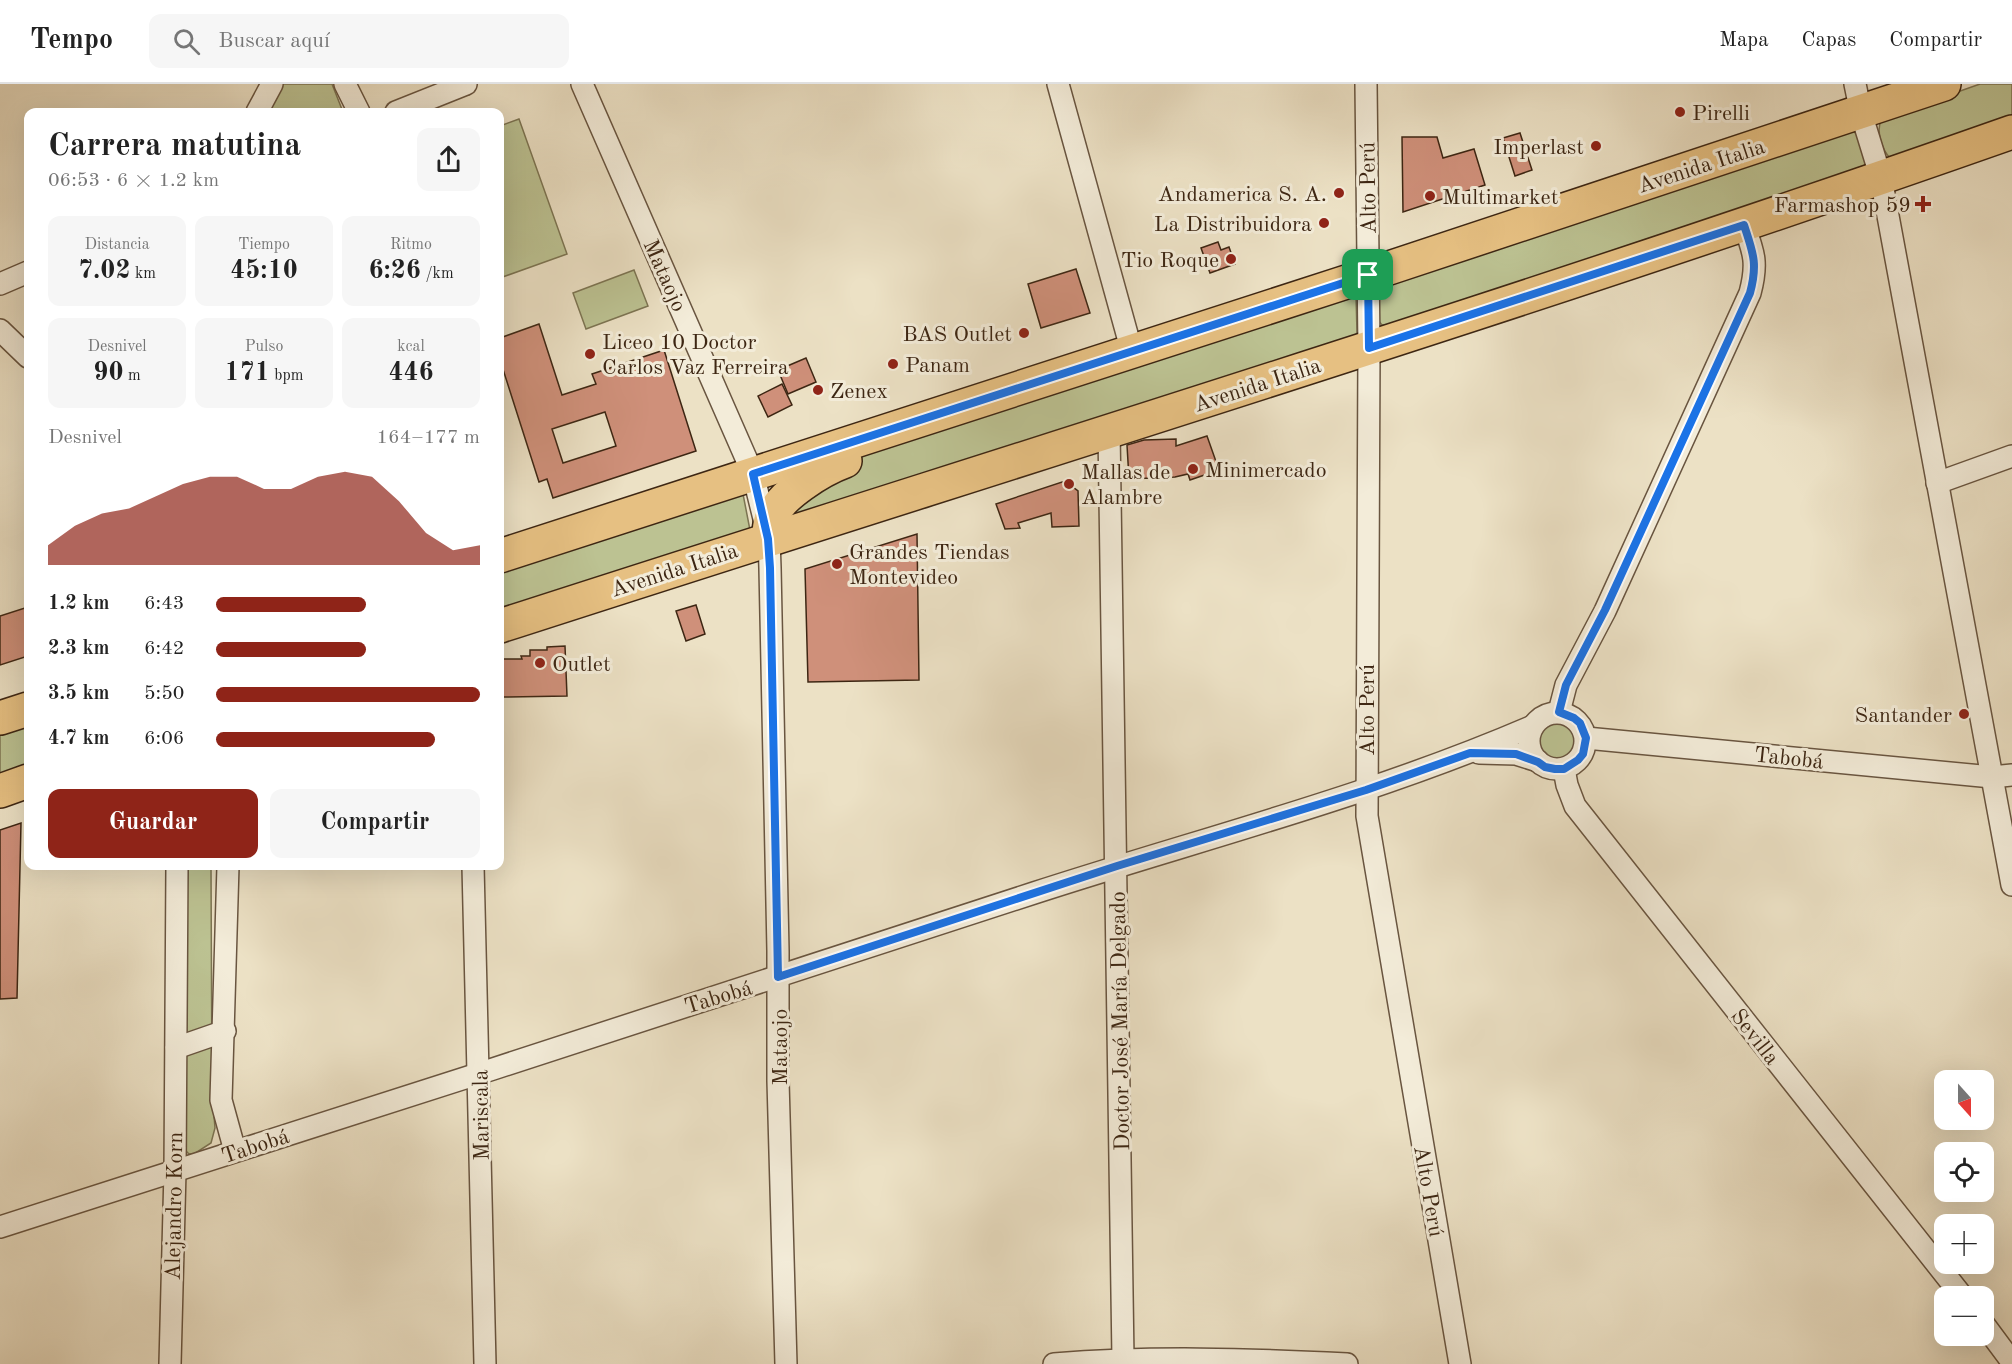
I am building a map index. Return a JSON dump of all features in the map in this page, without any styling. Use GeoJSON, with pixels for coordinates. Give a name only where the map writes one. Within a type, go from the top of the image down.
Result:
{"type":"FeatureCollection","features":[{"type":"Feature","properties":{"kind":"main road","name":"Avenida Italia"},"geometry":{"type":"LineString","coordinates":[[504,555],[1368,275],[1858,98],[1919,87]]}},
{"type":"Feature","properties":{"kind":"main road","name":"Avenida Italia"},"geometry":{"type":"LineString","coordinates":[[504,625],[1369,348],[1744,225],[2012,132]]}},
{"type":"Feature","properties":{"kind":"main road"},"geometry":{"type":"LineString","coordinates":[[768,539],[771,518],[782,502],[806,482],[829,467],[917,438],[953,410]]}},
{"type":"Feature","properties":{"kind":"main road"},"geometry":{"type":"LineString","coordinates":[[0,718],[24,710]]}},
{"type":"Feature","properties":{"kind":"main road"},"geometry":{"type":"LineString","coordinates":[[0,791],[24,782]]}},
{"type":"Feature","properties":{"kind":"street"},"geometry":{"type":"LineString","coordinates":[[259,108],[273,84]]}},
{"type":"Feature","properties":{"kind":"street"},"geometry":{"type":"LineString","coordinates":[[345,84],[357,108]]}},
{"type":"Feature","properties":{"kind":"street"},"geometry":{"type":"LineString","coordinates":[[406,108],[466,84]]}},
{"type":"Feature","properties":{"kind":"street","name":"Mataojo"},"geometry":{"type":"LineString","coordinates":[[582,84],[753,474],[768,539],[778,977],[778,1081],[786,1364]]}},
{"type":"Feature","properties":{"kind":"street"},"geometry":{"type":"LineString","coordinates":[[1058,84],[1132,352]]}},
{"type":"Feature","properties":{"kind":"street","name":"Alto Perú"},"geometry":{"type":"LineString","coordinates":[[1366,84],[1369,348],[1367,816],[1460,1364]]}},
{"type":"Feature","properties":{"kind":"street"},"geometry":{"type":"LineString","coordinates":[[1858,98],[1881,178],[1937,483],[2002,776],[2012,885]]}},
{"type":"Feature","properties":{"kind":"street"},"geometry":{"type":"LineString","coordinates":[[1564,769],[1583,754],[1586,738],[1580,723],[1559,712],[1566,685],[1605,610],[1750,293],[1754,278],[1755,257],[1744,225]]}},
{"type":"Feature","properties":{"kind":"street"},"geometry":{"type":"LineString","coordinates":[[0,285],[24,274]]}},
{"type":"Feature","properties":{"kind":"street"},"geometry":{"type":"LineString","coordinates":[[0,330],[24,353]]}},
{"type":"Feature","properties":{"kind":"street","name":"Doctor José María Delgado"},"geometry":{"type":"LineString","coordinates":[[1109,431],[1123,1359]]}},
{"type":"Feature","properties":{"kind":"street"},"geometry":{"type":"LineString","coordinates":[[1937,483],[2012,456]]}},
{"type":"Feature","properties":{"kind":"street","name":"Tabobá"},"geometry":{"type":"LineString","coordinates":[[0,1227],[1117,866],[1366,790],[1470,753],[1533,726],[1544,716],[1559,712]]}},
{"type":"Feature","properties":{"kind":"street"},"geometry":{"type":"LineString","coordinates":[[1533,726],[1529,735],[1529,745],[1538,762]]}},
{"type":"Feature","properties":{"kind":"street","name":"Tabobá"},"geometry":{"type":"LineString","coordinates":[[1586,738],[2002,776]]}},
{"type":"Feature","properties":{"kind":"street","name":"Tabobá"},"geometry":{"type":"LineString","coordinates":[[1470,753],[1516,754],[1545,767],[1564,769]]}},
{"type":"Feature","properties":{"kind":"street","name":"Sevilla"},"geometry":{"type":"LineString","coordinates":[[1564,769],[1575,806],[1954,1286]]}},
{"type":"Feature","properties":{"kind":"street","name":"Alejandro Korn"},"geometry":{"type":"LineString","coordinates":[[170,1364],[175,1171],[177,870]]}},
{"type":"Feature","properties":{"kind":"street"},"geometry":{"type":"LineString","coordinates":[[228,870],[225,1031],[221,1100],[235,1151]]}},
{"type":"Feature","properties":{"kind":"street","name":"Mariscala"},"geometry":{"type":"LineString","coordinates":[[473,870],[485,1364]]}},
{"type":"Feature","properties":{"kind":"street"},"geometry":{"type":"LineString","coordinates":[[176,1048],[225,1031]]}},
{"type":"Feature","properties":{"kind":"street"},"geometry":{"type":"LineString","coordinates":[[1994,1338],[2012,1362]]}},
{"type":"Feature","properties":{"kind":"street"},"geometry":{"type":"LineString","coordinates":[[1053,1364],[1123,1359],[1298,1361],[1347,1364]]}},
{"type":"Feature","properties":{"kind":"green space"},"geometry":{"type":"Polygon","coordinates":[[[283,84],[332,84],[341,108],[270,108],[283,84]]]}},
{"type":"Feature","properties":{"kind":"green space"},"geometry":{"type":"Polygon","coordinates":[[[1980,84],[2012,84],[2012,119],[1890,158],[1887,155],[1880,135],[1881,121],[1980,84]]]}},
{"type":"Feature","properties":{"kind":"green space"},"geometry":{"type":"Polygon","coordinates":[[[519,119],[567,254],[504,277],[504,125],[519,119]]]}},
{"type":"Feature","properties":{"kind":"green space"},"geometry":{"type":"Polygon","coordinates":[[[1853,131],[1859,136],[1865,168],[1388,325],[1382,325],[1378,320],[1378,292],[1381,287],[1853,131]]]}},
{"type":"Feature","properties":{"kind":"green space"},"geometry":{"type":"Polygon","coordinates":[[[634,270],[648,306],[586,329],[573,293],[634,270]]]}},
{"type":"Feature","properties":{"kind":"green space"},"geometry":{"type":"Polygon","coordinates":[[[1356,296],[1357,333],[1355,336],[787,520],[773,498],[773,482],[1356,296]]]}},
{"type":"Feature","properties":{"kind":"green space"},"geometry":{"type":"Polygon","coordinates":[[[743,494],[750,530],[504,613],[504,566],[743,494]]]}},
{"type":"Feature","properties":{"kind":"green space"},"geometry":{"type":"Polygon","coordinates":[[[24,721],[24,768],[0,777],[0,729],[24,721]]]}},
{"type":"Feature","properties":{"kind":"green space"},"geometry":{"type":"Polygon","coordinates":[[[1559,722],[1567,723],[1573,728],[1578,734],[1578,750],[1573,756],[1567,761],[1559,762],[1551,761],[1545,756],[1540,750],[1539,742],[1540,734],[1545,728],[1551,723],[1559,722]]]}},
{"type":"Feature","properties":{"kind":"green space"},"geometry":{"type":"Polygon","coordinates":[[[186,870],[211,870],[212,1091],[215,1128],[211,1143],[194,1154],[189,1154],[185,1150],[186,870]]]}},
{"type":"Feature","properties":{"kind":"building"},"geometry":{"type":"Polygon","coordinates":[[[1520,133],[1532,170],[1515,176],[1503,138],[1520,133]]]}},
{"type":"Feature","properties":{"kind":"building"},"geometry":{"type":"Polygon","coordinates":[[[1402,137],[1437,137],[1443,158],[1474,149],[1485,185],[1403,212],[1402,137]]]}},
{"type":"Feature","properties":{"kind":"building"},"geometry":{"type":"Polygon","coordinates":[[[1218,242],[1221,250],[1229,247],[1235,264],[1210,273],[1201,248],[1218,242]]]}},
{"type":"Feature","properties":{"kind":"building"},"geometry":{"type":"Polygon","coordinates":[[[1076,269],[1090,313],[1041,328],[1028,284],[1076,269]]]}},
{"type":"Feature","properties":{"kind":"building"},"geometry":{"type":"Polygon","coordinates":[[[539,324],[562,395],[596,384],[592,374],[664,350],[696,451],[553,498],[547,479],[539,482],[504,373],[504,337],[539,324]],[[605,412],[552,429],[563,463],[616,446],[605,412]]]}},
{"type":"Feature","properties":{"kind":"building"},"geometry":{"type":"Polygon","coordinates":[[[806,358],[816,382],[788,394],[778,370],[806,358]]]}},
{"type":"Feature","properties":{"kind":"building"},"geometry":{"type":"Polygon","coordinates":[[[782,384],[792,405],[768,417],[758,396],[782,384]]]}},
{"type":"Feature","properties":{"kind":"building"},"geometry":{"type":"Polygon","coordinates":[[[1207,436],[1219,470],[1190,480],[1188,474],[1175,477],[1129,479],[1127,445],[1144,440],[1176,439],[1176,446],[1207,436]]]}},
{"type":"Feature","properties":{"kind":"building"},"geometry":{"type":"Polygon","coordinates":[[[1065,481],[1078,491],[1079,526],[1052,527],[1051,513],[1018,523],[1020,528],[1005,529],[996,504],[1065,481]]]}},
{"type":"Feature","properties":{"kind":"building"},"geometry":{"type":"Polygon","coordinates":[[[917,534],[919,680],[808,682],[805,569],[917,534]]]}},
{"type":"Feature","properties":{"kind":"building"},"geometry":{"type":"Polygon","coordinates":[[[696,605],[705,634],[686,641],[676,611],[696,605]]]}},
{"type":"Feature","properties":{"kind":"building"},"geometry":{"type":"Polygon","coordinates":[[[24,608],[24,657],[0,665],[0,616],[24,608]]]}},
{"type":"Feature","properties":{"kind":"building"},"geometry":{"type":"Polygon","coordinates":[[[565,646],[567,696],[504,697],[504,659],[522,659],[521,656],[530,656],[530,650],[547,650],[547,647],[565,646]]]}},
{"type":"Feature","properties":{"kind":"building"},"geometry":{"type":"Polygon","coordinates":[[[21,823],[17,998],[0,999],[0,830],[21,823]]]}},
{"type":"Feature","properties":{"kind":"place","name":"Pirelli"},"geometry":{"type":"Point","coordinates":[1680,112]}},
{"type":"Feature","properties":{"kind":"place","name":"Imperlast"},"geometry":{"type":"Point","coordinates":[1596,146]}},
{"type":"Feature","properties":{"kind":"place","name":"Andamerica S. A."},"geometry":{"type":"Point","coordinates":[1339,193]}},
{"type":"Feature","properties":{"kind":"place","name":"Multimarket"},"geometry":{"type":"Point","coordinates":[1430,196]}},
{"type":"Feature","properties":{"kind":"place","name":"Farmashop 59"},"geometry":{"type":"Point","coordinates":[1923,204]}},
{"type":"Feature","properties":{"kind":"place","name":"La Distribuidora"},"geometry":{"type":"Point","coordinates":[1324,223]}},
{"type":"Feature","properties":{"kind":"place","name":"Tio Roque"},"geometry":{"type":"Point","coordinates":[1231,259]}},
{"type":"Feature","properties":{"kind":"place","name":"BAS Outlet"},"geometry":{"type":"Point","coordinates":[1024,333]}},
{"type":"Feature","properties":{"kind":"place","name":"Liceo 10 Doctor Carlos Vaz Ferreira"},"geometry":{"type":"Point","coordinates":[590,354]}},
{"type":"Feature","properties":{"kind":"place","name":"Panam"},"geometry":{"type":"Point","coordinates":[893,364]}},
{"type":"Feature","properties":{"kind":"place","name":"Zenex"},"geometry":{"type":"Point","coordinates":[818,390]}},
{"type":"Feature","properties":{"kind":"place","name":"Minimercado"},"geometry":{"type":"Point","coordinates":[1193,469]}},
{"type":"Feature","properties":{"kind":"place","name":"Mallas de Alambre"},"geometry":{"type":"Point","coordinates":[1069,484]}},
{"type":"Feature","properties":{"kind":"place","name":"Grandes Tiendas Montevideo"},"geometry":{"type":"Point","coordinates":[837,564]}},
{"type":"Feature","properties":{"kind":"place","name":"Outlet"},"geometry":{"type":"Point","coordinates":[540,663]}},
{"type":"Feature","properties":{"kind":"place","name":"Santander"},"geometry":{"type":"Point","coordinates":[1964,714]}},
{"type":"Feature","properties":{"kind":"route"},"geometry":{"type":"LineString","coordinates":[[1744,225],[1755,257],[1754,278],[1750,293],[1605,610],[1566,685],[1559,712],[1567,714],[1580,723],[1586,738],[1586,746],[1578,760],[1564,769],[1555,769],[1516,754],[1470,753],[1366,790],[1117,866],[778,977],[770,568],[768,539],[753,474],[1368,275],[1369,348],[1744,225]]}}]}
